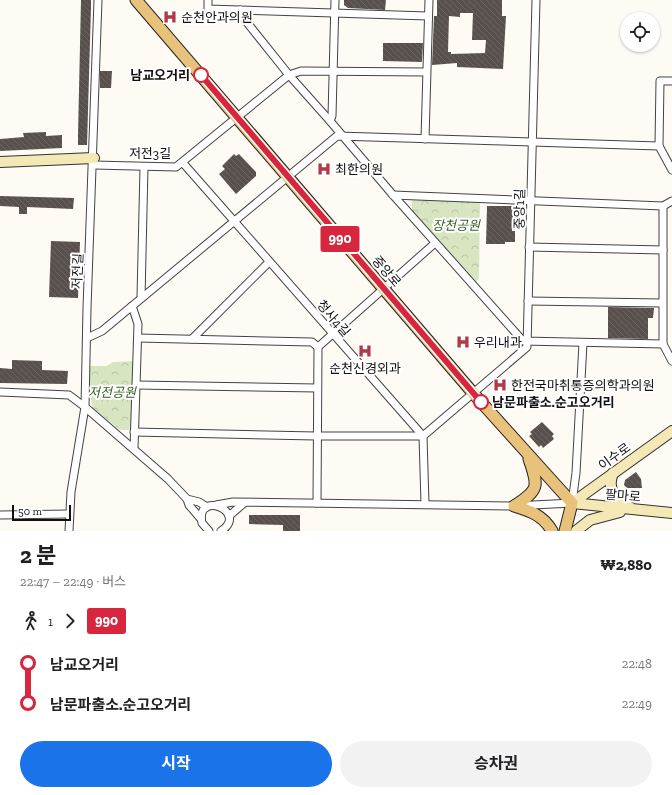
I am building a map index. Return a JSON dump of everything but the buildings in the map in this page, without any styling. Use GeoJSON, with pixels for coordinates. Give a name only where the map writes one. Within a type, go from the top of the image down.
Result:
{"type":"FeatureCollection","features":[{"type":"Feature","properties":{"kind":"main road","name":"중앙로"},"geometry":{"type":"LineString","coordinates":[[136,0],[473,393],[572,503]]}},
{"type":"Feature","properties":{"kind":"main road","name":"저전3길"},"geometry":{"type":"LineString","coordinates":[[0,162],[94,162]]}},
{"type":"Feature","properties":{"kind":"main road","name":"이수로"},"geometry":{"type":"LineString","coordinates":[[572,503],[672,431]]}},
{"type":"Feature","properties":{"kind":"main road"},"geometry":{"type":"LineString","coordinates":[[514,506],[530,496],[535,489],[536,476],[527,453]]}},
{"type":"Feature","properties":{"kind":"main road"},"geometry":{"type":"LineString","coordinates":[[612,473],[610,480],[612,490],[616,498],[634,509]]}},
{"type":"Feature","properties":{"kind":"main road","name":"팔마로"},"geometry":{"type":"LineString","coordinates":[[572,503],[672,513]]}},
{"type":"Feature","properties":{"kind":"main road"},"geometry":{"type":"LineString","coordinates":[[565,531],[572,503]]}},
{"type":"Feature","properties":{"kind":"main road"},"geometry":{"type":"LineString","coordinates":[[514,506],[531,511],[541,517],[552,531]]}},
{"type":"Feature","properties":{"kind":"main road"},"geometry":{"type":"LineString","coordinates":[[576,531],[590,520],[609,514],[634,509]]}},
{"type":"Feature","properties":{"kind":"street","name":"저전길"},"geometry":{"type":"LineString","coordinates":[[69,531],[69,514],[86,407],[98,0]]}},
{"type":"Feature","properties":{"kind":"street"},"geometry":{"type":"LineString","coordinates":[[208,0],[208,9],[428,16]]}},
{"type":"Feature","properties":{"kind":"street"},"geometry":{"type":"LineString","coordinates":[[330,121],[332,116],[335,0]]}},
{"type":"Feature","properties":{"kind":"street"},"geometry":{"type":"LineString","coordinates":[[425,138],[429,0]]}},
{"type":"Feature","properties":{"kind":"street","name":"중앙1길"},"geometry":{"type":"LineString","coordinates":[[527,341],[536,0]]}},
{"type":"Feature","properties":{"kind":"street"},"geometry":{"type":"LineString","coordinates":[[240,10],[245,20],[289,75],[330,121],[340,135],[523,341],[663,344]]}},
{"type":"Feature","properties":{"kind":"street"},"geometry":{"type":"LineString","coordinates":[[289,75],[301,71],[333,70],[426,72]]}},
{"type":"Feature","properties":{"kind":"street","name":"저전3길"},"geometry":{"type":"LineString","coordinates":[[94,162],[144,167],[176,167],[289,75]]}},
{"type":"Feature","properties":{"kind":"street"},"geometry":{"type":"LineString","coordinates":[[672,81],[660,81],[659,146],[672,170]]}},
{"type":"Feature","properties":{"kind":"street"},"geometry":{"type":"LineString","coordinates":[[87,338],[102,331],[286,176],[333,138],[340,135],[532,143],[659,146]]}},
{"type":"Feature","properties":{"kind":"street","name":"청사4길"},"geometry":{"type":"LineString","coordinates":[[183,162],[423,436]]}},
{"type":"Feature","properties":{"kind":"street"},"geometry":{"type":"LineString","coordinates":[[141,298],[144,167]]}},
{"type":"Feature","properties":{"kind":"street"},"geometry":{"type":"LineString","coordinates":[[393,196],[663,206],[672,201]]}},
{"type":"Feature","properties":{"kind":"street"},"geometry":{"type":"LineString","coordinates":[[663,206],[663,344],[671,357]]}},
{"type":"Feature","properties":{"kind":"street"},"geometry":{"type":"LineString","coordinates":[[317,503],[316,436],[318,346],[435,243]]}},
{"type":"Feature","properties":{"kind":"street"},"geometry":{"type":"LineString","coordinates":[[530,247],[663,250]]}},
{"type":"Feature","properties":{"kind":"street"},"geometry":{"type":"LineString","coordinates":[[192,339],[270,262]]}},
{"type":"Feature","properties":{"kind":"street"},"geometry":{"type":"LineString","coordinates":[[528,301],[662,303]]}},
{"type":"Feature","properties":{"kind":"street"},"geometry":{"type":"LineString","coordinates":[[132,306],[138,324],[134,448]]}},
{"type":"Feature","properties":{"kind":"street"},"geometry":{"type":"LineString","coordinates":[[138,338],[312,342],[318,346]]}},
{"type":"Feature","properties":{"kind":"street"},"geometry":{"type":"LineString","coordinates":[[134,432],[316,436],[423,436],[527,346],[527,341]]}},
{"type":"Feature","properties":{"kind":"street"},"geometry":{"type":"LineString","coordinates":[[201,519],[204,510],[207,507],[233,502],[514,506],[572,503],[576,473],[583,343]]}},
{"type":"Feature","properties":{"kind":"street"},"geometry":{"type":"LineString","coordinates":[[136,384],[317,388]]}},
{"type":"Feature","properties":{"kind":"street"},"geometry":{"type":"LineString","coordinates":[[0,392],[69,395],[80,401],[96,418],[134,448],[187,499],[189,505],[201,519],[204,527],[209,531]]}},
{"type":"Feature","properties":{"kind":"street"},"geometry":{"type":"LineString","coordinates":[[423,436],[426,504]]}},
{"type":"Feature","properties":{"kind":"street"},"geometry":{"type":"LineString","coordinates":[[187,499],[199,502],[207,507]]}},
{"type":"Feature","properties":{"kind":"street"},"geometry":{"type":"LineString","coordinates":[[221,531],[227,525],[229,516],[244,503]]}},
{"type":"Feature","properties":{"kind":"street"},"geometry":{"type":"LineString","coordinates":[[216,505],[224,508],[229,516]]}},
{"type":"Feature","properties":{"kind":"street"},"geometry":{"type":"LineString","coordinates":[[0,514],[69,514]]}},
{"type":"Feature","properties":{"kind":"green space","name":"장천공원"},"geometry":{"type":"Polygon","coordinates":[[[412,200],[480,201],[479,278],[476,282],[412,213],[412,200]]]}},
{"type":"Feature","properties":{"kind":"green space","name":"저전공원"},"geometry":{"type":"Polygon","coordinates":[[[135,361],[132,430],[120,430],[93,408],[90,395],[90,366],[107,366],[113,362],[135,361]]]}},
{"type":"Feature","properties":{"kind":"bus line","name":"990"},"geometry":{"type":"LineString","coordinates":[[201,75],[481,402]]}},
{"type":"Feature","properties":{"kind":"place","name":"순천안과의원"},"geometry":{"type":"Point","coordinates":[170,17]}},
{"type":"Feature","properties":{"kind":"place","name":"남교오거리"},"geometry":{"type":"Point","coordinates":[201,75]}},
{"type":"Feature","properties":{"kind":"place","name":"최한의원"},"geometry":{"type":"Point","coordinates":[324,169]}},
{"type":"Feature","properties":{"kind":"place","name":"우리내과"},"geometry":{"type":"Point","coordinates":[463,342]}},
{"type":"Feature","properties":{"kind":"place","name":"순천신경외과"},"geometry":{"type":"Point","coordinates":[365,351]}},
{"type":"Feature","properties":{"kind":"place","name":"한전국마취통증의학과의원"},"geometry":{"type":"Point","coordinates":[500,385]}},
{"type":"Feature","properties":{"kind":"place","name":"남문파출소.순고오거리"},"geometry":{"type":"Point","coordinates":[481,402]}}]}
